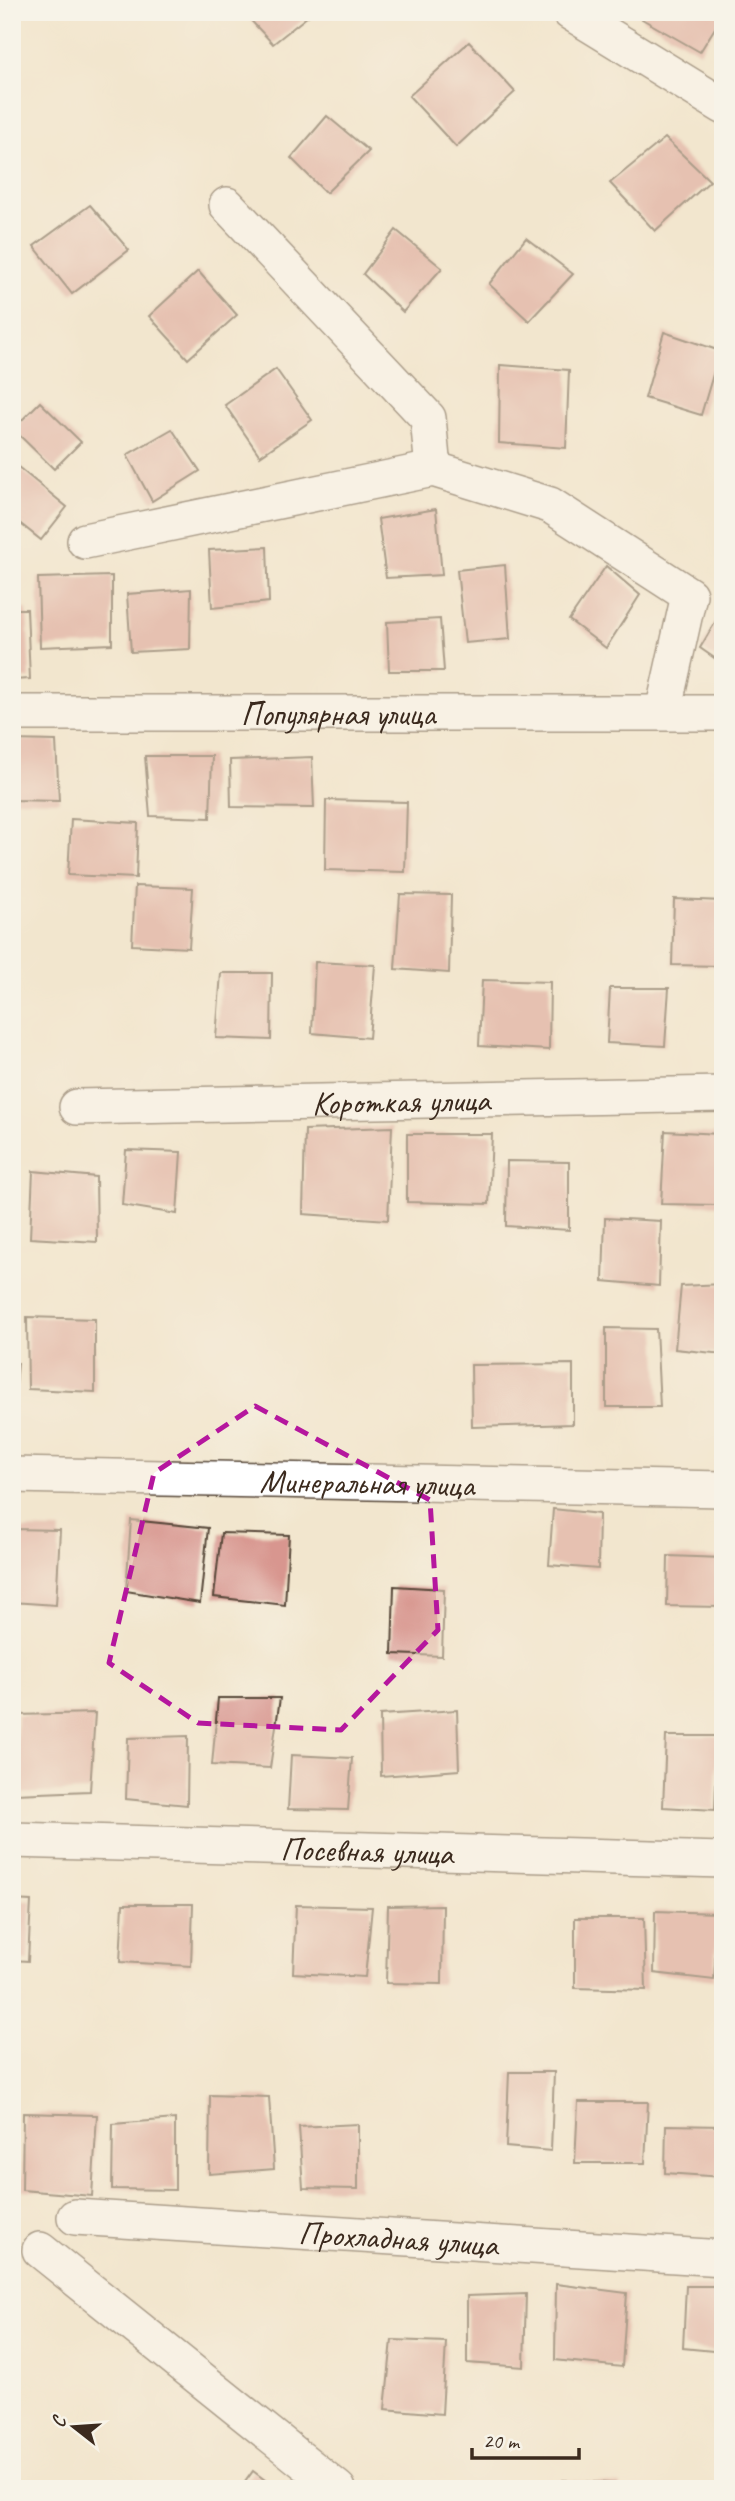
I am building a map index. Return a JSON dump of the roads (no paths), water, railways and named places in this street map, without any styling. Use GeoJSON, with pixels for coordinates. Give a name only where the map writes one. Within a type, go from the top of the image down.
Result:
{"type":"FeatureCollection","features":[{"type":"Feature","properties":{"kind":"street"},"geometry":{"type":"LineString","coordinates":[[570,12],[723,106]]}},
{"type":"Feature","properties":{"kind":"street"},"geometry":{"type":"LineString","coordinates":[[227,205],[428,418],[433,469]]}},
{"type":"Feature","properties":{"kind":"street"},"geometry":{"type":"LineString","coordinates":[[85,541],[433,469],[550,505],[689,595],[663,712]]}},
{"type":"Feature","properties":{"kind":"street","name":"Популярная улица"},"geometry":{"type":"LineString","coordinates":[[12,713],[723,713]]}},
{"type":"Feature","properties":{"kind":"street","name":"Короткая улица"},"geometry":{"type":"LineString","coordinates":[[77,1107],[723,1094]]}},
{"type":"Feature","properties":{"kind":"street","name":"Минеральная улица"},"geometry":{"type":"LineString","coordinates":[[12,1475],[723,1489]]}},
{"type":"Feature","properties":{"kind":"street","name":"Посевная улица"},"geometry":{"type":"LineString","coordinates":[[12,1840],[723,1860]]}},
{"type":"Feature","properties":{"kind":"street","name":"Прохладная улица"},"geometry":{"type":"LineString","coordinates":[[75,2217],[723,2258]]}},
{"type":"Feature","properties":{"kind":"street"},"geometry":{"type":"LineString","coordinates":[[40,2250],[338,2489]]}}]}
